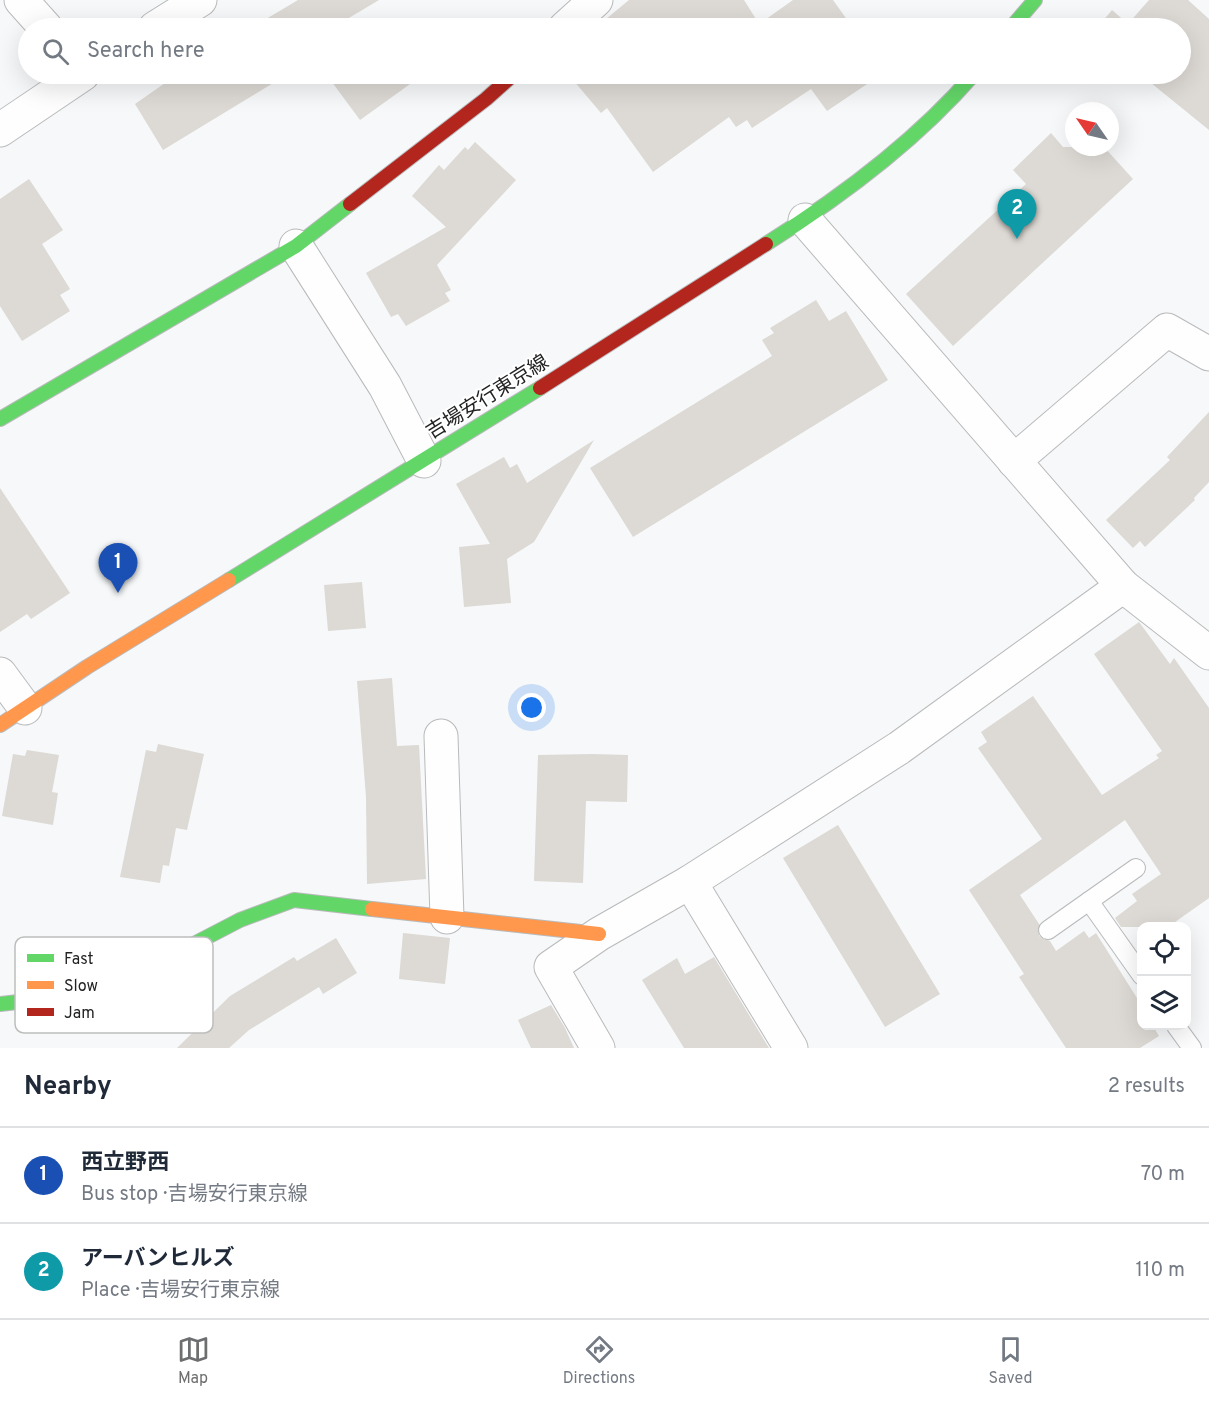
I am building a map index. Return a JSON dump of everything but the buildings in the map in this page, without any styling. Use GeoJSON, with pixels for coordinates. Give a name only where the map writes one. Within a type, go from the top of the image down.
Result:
{"type":"FeatureCollection","features":[{"type":"Feature","properties":{"kind":"street"},"geometry":{"type":"LineString","coordinates":[[21,0],[37,18]]}},
{"type":"Feature","properties":{"kind":"street"},"geometry":{"type":"LineString","coordinates":[[171,18],[200,0]]}},
{"type":"Feature","properties":{"kind":"street"},"geometry":{"type":"LineString","coordinates":[[576,18],[596,0]]}},
{"type":"Feature","properties":{"kind":"street"},"geometry":{"type":"LineString","coordinates":[[1020,18],[1035,0]]}},
{"type":"Feature","properties":{"kind":"street"},"geometry":{"type":"LineString","coordinates":[[0,130],[68,84]]}},
{"type":"Feature","properties":{"kind":"street"},"geometry":{"type":"LineString","coordinates":[[0,419],[296,246],[501,84]]}},
{"type":"Feature","properties":{"kind":"street","name":"吉場安行東京線"},"geometry":{"type":"LineString","coordinates":[[12,716],[424,461],[805,220],[887,157],[965,84]]}},
{"type":"Feature","properties":{"kind":"street"},"geometry":{"type":"LineString","coordinates":[[805,220],[1123,586],[1209,653]]}},
{"type":"Feature","properties":{"kind":"street"},"geometry":{"type":"LineString","coordinates":[[296,246],[385,386],[424,461]]}},
{"type":"Feature","properties":{"kind":"street"},"geometry":{"type":"LineString","coordinates":[[1014,461],[1167,330],[1209,354]]}},
{"type":"Feature","properties":{"kind":"street"},"geometry":{"type":"LineString","coordinates":[[598,1048],[551,967],[599,934],[690,882],[899,748],[1123,586]]}},
{"type":"Feature","properties":{"kind":"street"},"geometry":{"type":"LineString","coordinates":[[0,674],[12,716]]}},
{"type":"Feature","properties":{"kind":"street"},"geometry":{"type":"LineString","coordinates":[[441,736],[447,917]]}},
{"type":"Feature","properties":{"kind":"street"},"geometry":{"type":"LineString","coordinates":[[690,882],[791,1048]]}},
{"type":"Feature","properties":{"kind":"street"},"geometry":{"type":"LineString","coordinates":[[207,937],[240,920],[294,900],[599,934]]}},
{"type":"Feature","properties":{"kind":"street"},"geometry":{"type":"LineString","coordinates":[[0,1004],[15,1002]]}},
{"type":"Feature","properties":{"kind":"lane"},"geometry":{"type":"LineString","coordinates":[[1048,930],[1136,868]]}},
{"type":"Feature","properties":{"kind":"lane"},"geometry":{"type":"LineString","coordinates":[[1089,901],[1137,969]]}},
{"type":"Feature","properties":{"kind":"lane"},"geometry":{"type":"LineString","coordinates":[[1179,1030],[1192,1048]]}},
{"type":"Feature","properties":{"kind":"traffic: fast"},"geometry":{"type":"LineString","coordinates":[[1020,18],[1035,0]]}},
{"type":"Feature","properties":{"kind":"traffic: fast"},"geometry":{"type":"LineString","coordinates":[[766,244],[822,207],[876,166],[928,122],[965,84]]}},
{"type":"Feature","properties":{"kind":"traffic: fast"},"geometry":{"type":"LineString","coordinates":[[0,419],[296,246],[350,204]]}},
{"type":"Feature","properties":{"kind":"traffic: fast"},"geometry":{"type":"LineString","coordinates":[[229,580],[540,388]]}},
{"type":"Feature","properties":{"kind":"traffic: fast"},"geometry":{"type":"LineString","coordinates":[[207,937],[240,920],[294,900],[372,909]]}},
{"type":"Feature","properties":{"kind":"traffic: fast"},"geometry":{"type":"LineString","coordinates":[[0,1004],[15,1002]]}},
{"type":"Feature","properties":{"kind":"traffic: slow"},"geometry":{"type":"LineString","coordinates":[[0,725],[87,667],[229,580]]}},
{"type":"Feature","properties":{"kind":"traffic: slow"},"geometry":{"type":"LineString","coordinates":[[372,909],[599,934]]}},
{"type":"Feature","properties":{"kind":"traffic: jam"},"geometry":{"type":"LineString","coordinates":[[350,204],[503,84]]}},
{"type":"Feature","properties":{"kind":"traffic: jam"},"geometry":{"type":"LineString","coordinates":[[540,388],[766,244]]}},
{"type":"Feature","properties":{"kind":"place","name":"アーバンヒルズ"},"geometry":{"type":"Point","coordinates":[1017,239]}},
{"type":"Feature","properties":{"kind":"place","name":"西立野西"},"geometry":{"type":"Point","coordinates":[118,593]}}]}
